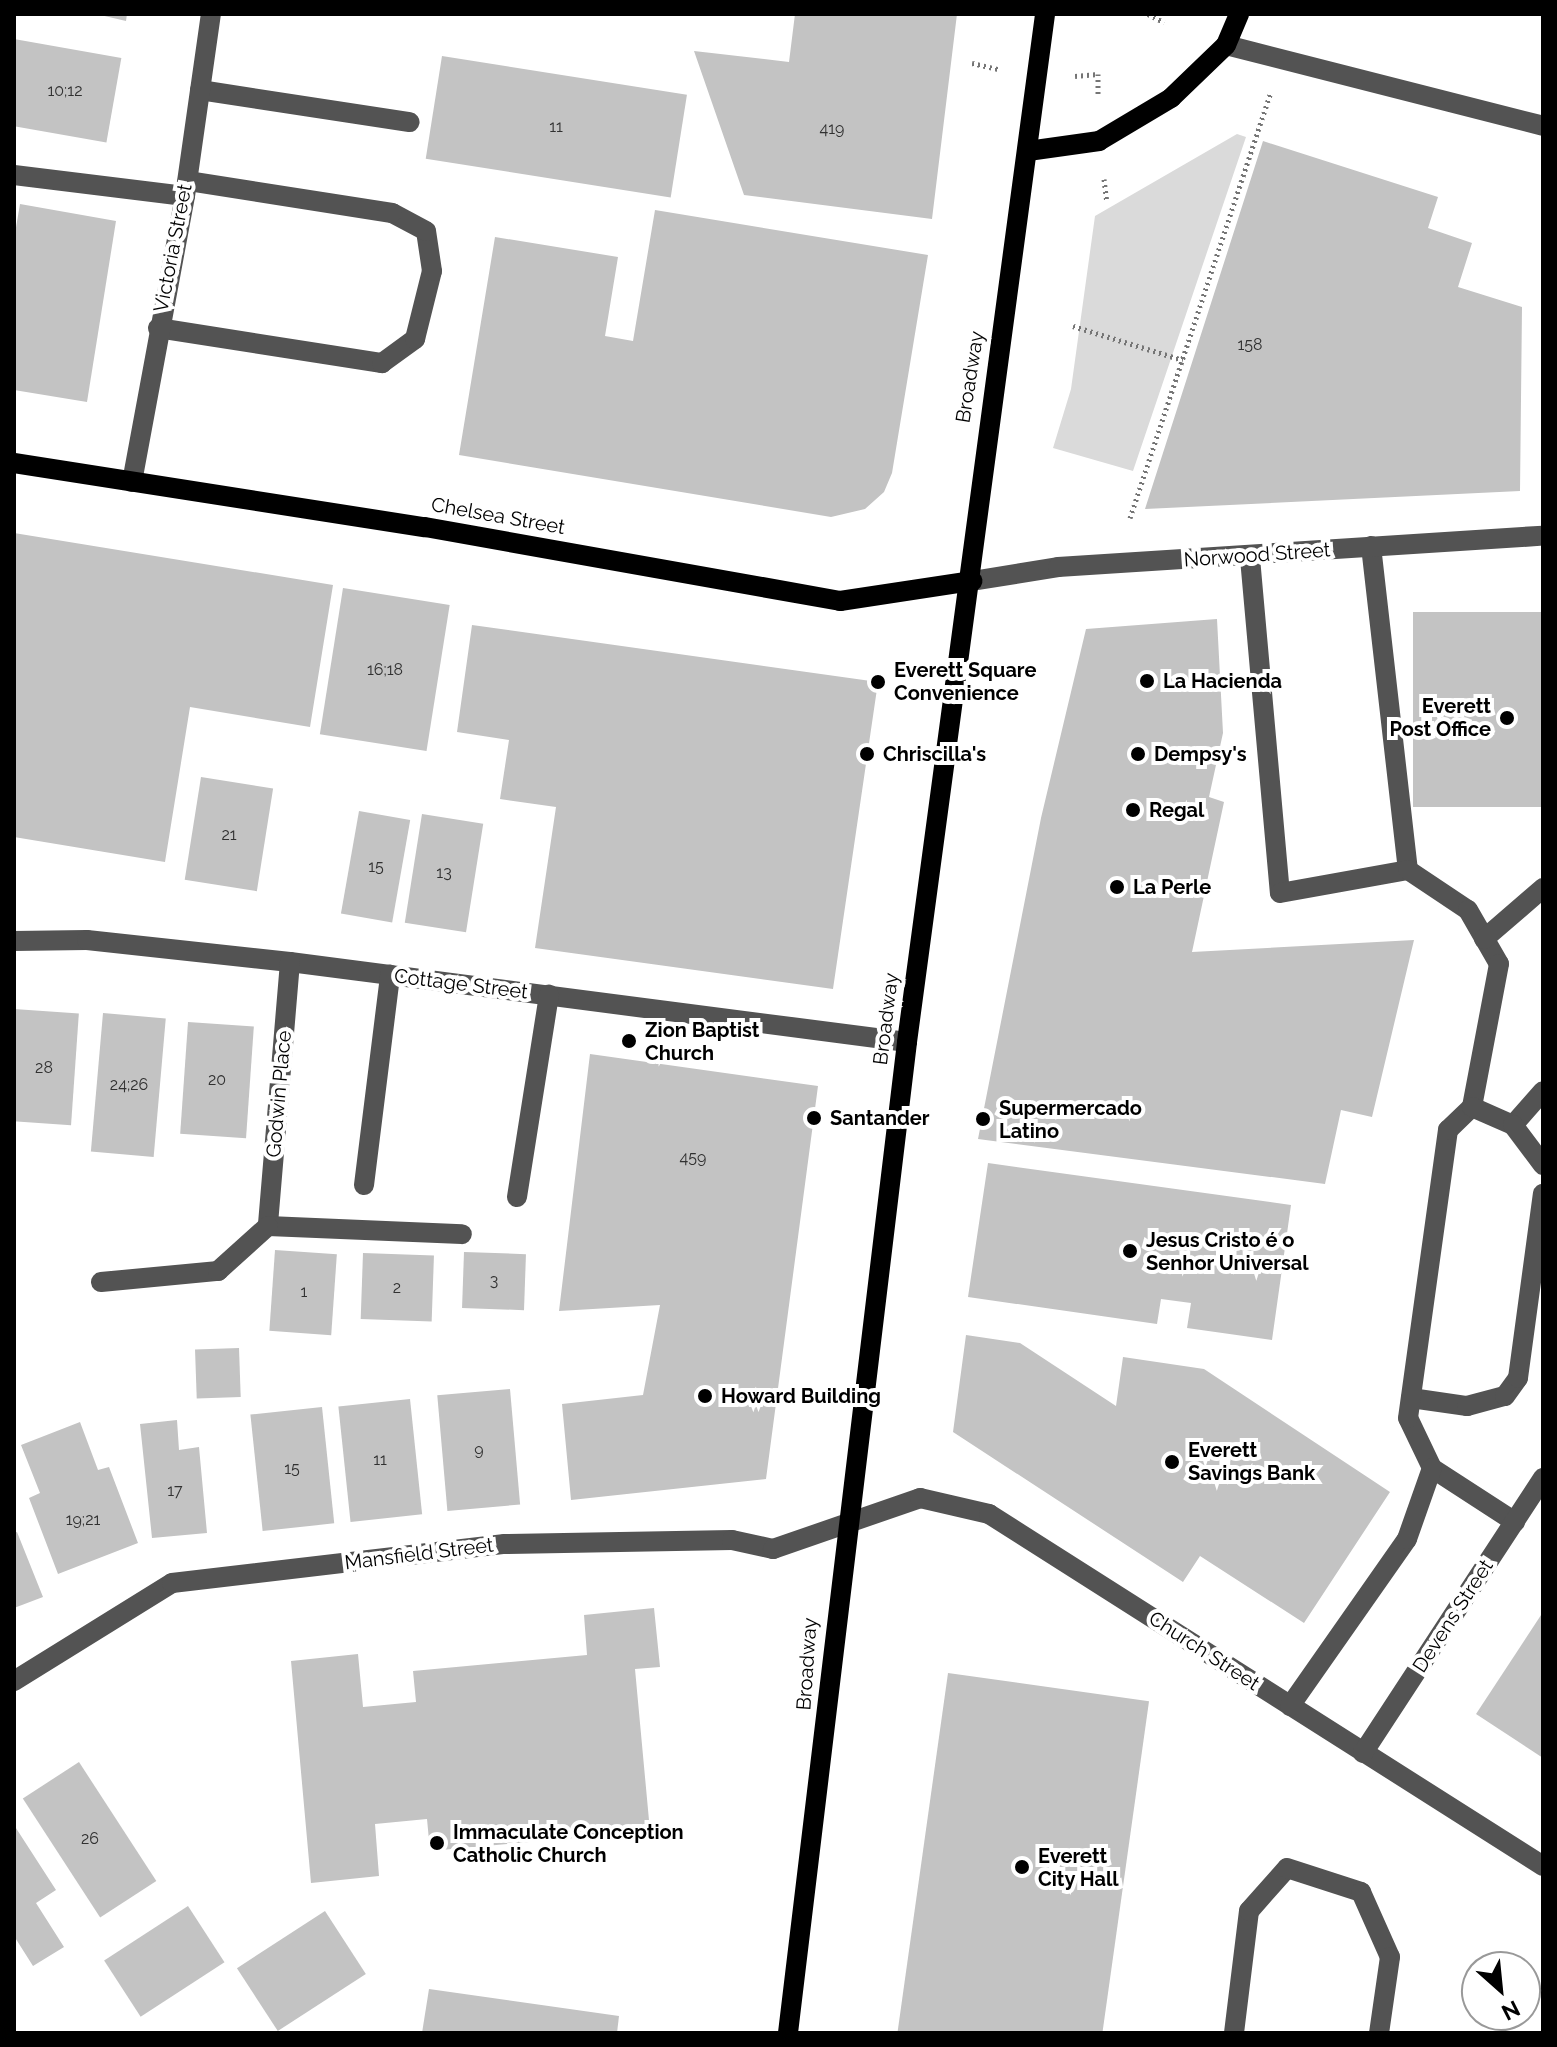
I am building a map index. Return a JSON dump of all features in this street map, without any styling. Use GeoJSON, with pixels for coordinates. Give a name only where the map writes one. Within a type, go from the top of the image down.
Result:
{"type":"FeatureCollection","features":[{"type":"Feature","properties":{"kind":"main road","name":"Broadway"},"geometry":{"type":"LineString","coordinates":[[788,2033],[907,1042],[972,581],[985,433],[1028,151],[1045,14]]}},
{"type":"Feature","properties":{"kind":"main road"},"geometry":{"type":"LineString","coordinates":[[1028,151],[1099,141],[1171,98],[1226,45],[1239,14]]}},
{"type":"Feature","properties":{"kind":"main road","name":"Chelsea Street"},"geometry":{"type":"LineString","coordinates":[[14,463],[425,527],[840,601],[972,581]]}},
{"type":"Feature","properties":{"kind":"street","name":"Victoria Street"},"geometry":{"type":"LineString","coordinates":[[132,482],[186,188],[211,14]]}},
{"type":"Feature","properties":{"kind":"street"},"geometry":{"type":"LineString","coordinates":[[1226,45],[1543,126]]}},
{"type":"Feature","properties":{"kind":"street"},"geometry":{"type":"LineString","coordinates":[[200,90],[410,122]]}},
{"type":"Feature","properties":{"kind":"street"},"geometry":{"type":"LineString","coordinates":[[14,175],[186,188],[392,213],[426,231],[432,271],[415,339],[382,363],[158,328]]}},
{"type":"Feature","properties":{"kind":"street","name":"Norwood Street"},"geometry":{"type":"LineString","coordinates":[[972,581],[1058,567],[1250,558],[1371,546],[1543,536]]}},
{"type":"Feature","properties":{"kind":"street"},"geometry":{"type":"LineString","coordinates":[[1371,546],[1408,870]]}},
{"type":"Feature","properties":{"kind":"street"},"geometry":{"type":"LineString","coordinates":[[1250,558],[1280,893],[1408,870],[1468,910],[1499,964],[1472,1107],[1448,1130],[1408,1418],[1432,1468],[1515,1522]]}},
{"type":"Feature","properties":{"kind":"street"},"geometry":{"type":"LineString","coordinates":[[1484,939],[1543,888]]}},
{"type":"Feature","properties":{"kind":"street","name":"Cottage Street"},"geometry":{"type":"LineString","coordinates":[[14,941],[87,940],[290,962],[907,1042]]}},
{"type":"Feature","properties":{"kind":"street","name":"Godwin Place"},"geometry":{"type":"LineString","coordinates":[[268,1226],[290,962]]}},
{"type":"Feature","properties":{"kind":"street"},"geometry":{"type":"LineString","coordinates":[[364,1185],[390,975]]}},
{"type":"Feature","properties":{"kind":"street"},"geometry":{"type":"LineString","coordinates":[[517,1197],[549,995]]}},
{"type":"Feature","properties":{"kind":"street"},"geometry":{"type":"LineString","coordinates":[[1513,1125],[1543,1091]]}},
{"type":"Feature","properties":{"kind":"street"},"geometry":{"type":"LineString","coordinates":[[1472,1107],[1513,1125],[1543,1165]]}},
{"type":"Feature","properties":{"kind":"street"},"geometry":{"type":"LineString","coordinates":[[1411,1398],[1467,1406],[1505,1396],[1518,1378],[1543,1194]]}},
{"type":"Feature","properties":{"kind":"street"},"geometry":{"type":"LineString","coordinates":[[101,1282],[218,1271],[268,1226],[462,1234]]}},
{"type":"Feature","properties":{"kind":"street"},"geometry":{"type":"LineString","coordinates":[[1290,1706],[1407,1539],[1432,1468]]}},
{"type":"Feature","properties":{"kind":"street","name":"Devens Street"},"geometry":{"type":"LineString","coordinates":[[1363,1753],[1543,1478]]}},
{"type":"Feature","properties":{"kind":"street","name":"Church Street"},"geometry":{"type":"LineString","coordinates":[[848,1520],[920,1498],[989,1514],[1543,1866]]}},
{"type":"Feature","properties":{"kind":"street","name":"Mansfield Street"},"geometry":{"type":"LineString","coordinates":[[14,1681],[172,1583],[505,1544],[732,1540],[773,1549],[848,1520]]}},
{"type":"Feature","properties":{"kind":"street"},"geometry":{"type":"LineString","coordinates":[[1234,2033],[1249,1911],[1287,1868],[1361,1892],[1390,1957],[1379,2033]]}},
{"type":"Feature","properties":{"kind":"path"},"geometry":{"type":"LineString","coordinates":[[1148,14],[1164,22]]}},
{"type":"Feature","properties":{"kind":"path"},"geometry":{"type":"LineString","coordinates":[[1130,518],[1258,141],[1272,85]]}},
{"type":"Feature","properties":{"kind":"path"},"geometry":{"type":"LineString","coordinates":[[1073,326],[1183,360]]}},
{"type":"Feature","properties":{"kind":"shaded area"},"geometry":{"type":"Polygon","coordinates":[[[1237,134],[1246,137],[1133,471],[1053,448],[1071,389],[1095,216],[1237,134]]]}},
{"type":"Feature","properties":{"kind":"building"},"geometry":{"type":"Polygon","coordinates":[[[96,14],[127,14],[126,21],[96,14]]]}},
{"type":"Feature","properties":{"kind":"building"},"geometry":{"type":"Polygon","coordinates":[[[795,14],[957,14],[932,219],[744,195],[694,51],[789,62],[795,14]]]}},
{"type":"Feature","properties":{"kind":"building"},"geometry":{"type":"Polygon","coordinates":[[[14,39],[121,58],[106,143],[14,126],[14,39]]]}},
{"type":"Feature","properties":{"kind":"building"},"geometry":{"type":"Polygon","coordinates":[[[442,56],[687,95],[671,198],[426,159],[442,56]]]}},
{"type":"Feature","properties":{"kind":"building"},"geometry":{"type":"Polygon","coordinates":[[[1263,141],[1438,197],[1428,228],[1472,243],[1458,287],[1522,307],[1520,491],[1145,509],[1263,141]]]}},
{"type":"Feature","properties":{"kind":"building"},"geometry":{"type":"Polygon","coordinates":[[[20,204],[116,221],[87,402],[14,390],[14,239],[20,204]]]}},
{"type":"Feature","properties":{"kind":"building"},"geometry":{"type":"Polygon","coordinates":[[[655,210],[928,255],[892,473],[884,492],[865,509],[831,517],[459,455],[495,237],[618,257],[605,336],[633,341],[655,210]]]}},
{"type":"Feature","properties":{"kind":"building"},"geometry":{"type":"Polygon","coordinates":[[[14,533],[333,585],[310,727],[190,707],[165,862],[14,837],[14,533]]]}},
{"type":"Feature","properties":{"kind":"building"},"geometry":{"type":"Polygon","coordinates":[[[343,588],[450,605],[427,751],[320,734],[343,588]]]}},
{"type":"Feature","properties":{"kind":"building"},"geometry":{"type":"Polygon","coordinates":[[[1413,612],[1543,612],[1543,807],[1413,807],[1413,612]]]}},
{"type":"Feature","properties":{"kind":"building"},"geometry":{"type":"Polygon","coordinates":[[[1217,619],[1223,733],[1209,797],[1224,802],[1192,952],[1414,940],[1372,1117],[1341,1110],[1325,1184],[978,1139],[1041,818],[1086,629],[1217,619]]]}},
{"type":"Feature","properties":{"kind":"building"},"geometry":{"type":"Polygon","coordinates":[[[472,625],[878,682],[833,989],[535,948],[556,807],[500,799],[509,740],[457,732],[472,625]]]}},
{"type":"Feature","properties":{"kind":"building"},"geometry":{"type":"Polygon","coordinates":[[[201,777],[273,788],[257,891],[185,880],[201,777]]]}},
{"type":"Feature","properties":{"kind":"building"},"geometry":{"type":"Polygon","coordinates":[[[359,811],[410,820],[392,922],[341,913],[359,811]]]}},
{"type":"Feature","properties":{"kind":"building"},"geometry":{"type":"Polygon","coordinates":[[[422,814],[483,824],[466,932],[405,923],[422,814]]]}},
{"type":"Feature","properties":{"kind":"building"},"geometry":{"type":"Polygon","coordinates":[[[14,1009],[79,1014],[71,1125],[14,1121],[14,1009]]]}},
{"type":"Feature","properties":{"kind":"building"},"geometry":{"type":"Polygon","coordinates":[[[103,1013],[166,1018],[154,1157],[91,1151],[103,1013]]]}},
{"type":"Feature","properties":{"kind":"building"},"geometry":{"type":"Polygon","coordinates":[[[188,1022],[254,1027],[246,1138],[180,1134],[188,1022]]]}},
{"type":"Feature","properties":{"kind":"building"},"geometry":{"type":"Polygon","coordinates":[[[590,1054],[818,1086],[766,1479],[571,1500],[562,1404],[643,1395],[660,1305],[559,1311],[590,1054]]]}},
{"type":"Feature","properties":{"kind":"building","name":"Jesus Cristo é o Senhor Universal"},"geometry":{"type":"Polygon","coordinates":[[[988,1163],[1291,1205],[1272,1340],[1187,1328],[1191,1303],[1161,1299],[1157,1324],[968,1297],[988,1163]]]}},
{"type":"Feature","properties":{"kind":"building"},"geometry":{"type":"Polygon","coordinates":[[[275,1250],[337,1254],[331,1335],[269,1331],[275,1250]]]}},
{"type":"Feature","properties":{"kind":"building"},"geometry":{"type":"Polygon","coordinates":[[[464,1252],[526,1254],[524,1310],[462,1308],[464,1252]]]}},
{"type":"Feature","properties":{"kind":"building"},"geometry":{"type":"Polygon","coordinates":[[[363,1253],[434,1255],[432,1321],[361,1319],[363,1253]]]}},
{"type":"Feature","properties":{"kind":"building","name":"Everett Savings Bank"},"geometry":{"type":"Polygon","coordinates":[[[966,1335],[1020,1343],[1116,1406],[1123,1357],[1204,1369],[1390,1492],[1304,1623],[1200,1556],[1183,1582],[953,1432],[966,1335]]]}},
{"type":"Feature","properties":{"kind":"building"},"geometry":{"type":"Polygon","coordinates":[[[239,1348],[241,1397],[197,1399],[195,1350],[239,1348]]]}},
{"type":"Feature","properties":{"kind":"building"},"geometry":{"type":"Polygon","coordinates":[[[510,1389],[520,1505],[447,1511],[437,1395],[510,1389]]]}},
{"type":"Feature","properties":{"kind":"building"},"geometry":{"type":"Polygon","coordinates":[[[410,1399],[422,1514],[351,1522],[338,1407],[410,1399]]]}},
{"type":"Feature","properties":{"kind":"building"},"geometry":{"type":"Polygon","coordinates":[[[322,1407],[334,1523],[263,1531],[250,1415],[322,1407]]]}},
{"type":"Feature","properties":{"kind":"building"},"geometry":{"type":"Polygon","coordinates":[[[177,1420],[179,1450],[199,1447],[207,1533],[152,1538],[140,1424],[177,1420]]]}},
{"type":"Feature","properties":{"kind":"building"},"geometry":{"type":"Polygon","coordinates":[[[80,1422],[98,1470],[109,1467],[138,1543],[58,1574],[29,1498],[40,1493],[21,1445],[80,1422]]]}},
{"type":"Feature","properties":{"kind":"building"},"geometry":{"type":"Polygon","coordinates":[[[17,1532],[43,1597],[14,1608],[14,1533],[17,1532]]]}},
{"type":"Feature","properties":{"kind":"building"},"geometry":{"type":"Polygon","coordinates":[[[654,1608],[660,1667],[635,1669],[650,1831],[430,1851],[427,1819],[375,1824],[379,1876],[311,1883],[291,1661],[358,1654],[363,1707],[416,1702],[413,1671],[587,1655],[584,1615],[654,1608]]]}},
{"type":"Feature","properties":{"kind":"building"},"geometry":{"type":"Polygon","coordinates":[[[1543,1612],[1543,1758],[1476,1714],[1543,1612]]]}},
{"type":"Feature","properties":{"kind":"building","name":"Everett City Hall"},"geometry":{"type":"Polygon","coordinates":[[[948,1673],[1149,1701],[1102,2033],[897,2033],[948,1673]]]}},
{"type":"Feature","properties":{"kind":"building"},"geometry":{"type":"Polygon","coordinates":[[[79,1762],[156,1881],[100,1918],[23,1798],[79,1762]]]}},
{"type":"Feature","properties":{"kind":"building"},"geometry":{"type":"Polygon","coordinates":[[[14,1825],[56,1890],[36,1903],[64,1947],[33,1966],[14,1936],[14,1825]]]}},
{"type":"Feature","properties":{"kind":"building"},"geometry":{"type":"Polygon","coordinates":[[[188,1906],[224,1962],[141,2017],[104,1960],[188,1906]]]}},
{"type":"Feature","properties":{"kind":"building"},"geometry":{"type":"Polygon","coordinates":[[[325,1911],[366,1974],[278,2031],[237,1968],[325,1911]]]}},
{"type":"Feature","properties":{"kind":"building"},"geometry":{"type":"Polygon","coordinates":[[[429,1989],[619,2016],[617,2033],[422,2033],[429,1989]]]}},
{"type":"Feature","properties":{"kind":"place","name":"La Hacienda"},"geometry":{"type":"Point","coordinates":[1147,681]}},
{"type":"Feature","properties":{"kind":"place","name":"Everett Square Convenience"},"geometry":{"type":"Point","coordinates":[878,682]}},
{"type":"Feature","properties":{"kind":"place","name":"Everett Post Office"},"geometry":{"type":"Point","coordinates":[1507,718]}},
{"type":"Feature","properties":{"kind":"place","name":"Chriscilla's"},"geometry":{"type":"Point","coordinates":[867,754]}},
{"type":"Feature","properties":{"kind":"place","name":"Dempsy's"},"geometry":{"type":"Point","coordinates":[1138,754]}},
{"type":"Feature","properties":{"kind":"place","name":"Regal"},"geometry":{"type":"Point","coordinates":[1133,810]}},
{"type":"Feature","properties":{"kind":"place","name":"La Perle"},"geometry":{"type":"Point","coordinates":[1117,887]}},
{"type":"Feature","properties":{"kind":"place","name":"Zion Baptist Church"},"geometry":{"type":"Point","coordinates":[629,1041]}},
{"type":"Feature","properties":{"kind":"place","name":"Santander"},"geometry":{"type":"Point","coordinates":[814,1118]}},
{"type":"Feature","properties":{"kind":"place","name":"Supermercado Latino"},"geometry":{"type":"Point","coordinates":[983,1119]}},
{"type":"Feature","properties":{"kind":"place","name":"Jesus Cristo é o Senhor Universal"},"geometry":{"type":"Point","coordinates":[1130,1251]}},
{"type":"Feature","properties":{"kind":"place","name":"Howard Building"},"geometry":{"type":"Point","coordinates":[705,1396]}},
{"type":"Feature","properties":{"kind":"place","name":"Everett Savings Bank"},"geometry":{"type":"Point","coordinates":[1172,1462]}},
{"type":"Feature","properties":{"kind":"place","name":"Immaculate Conception Catholic Church"},"geometry":{"type":"Point","coordinates":[437,1843]}},
{"type":"Feature","properties":{"kind":"place","name":"Everett City Hall"},"geometry":{"type":"Point","coordinates":[1022,1867]}}]}
